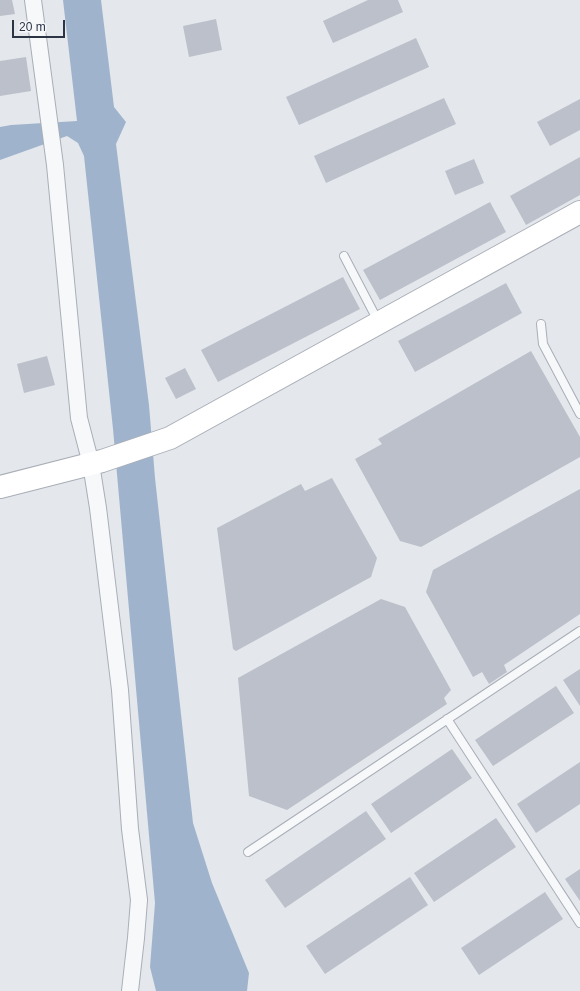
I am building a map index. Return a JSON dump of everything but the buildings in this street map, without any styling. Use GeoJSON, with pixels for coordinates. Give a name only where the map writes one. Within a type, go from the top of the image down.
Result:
{"type":"FeatureCollection","features":[{"type":"Feature","properties":{"kind":"street"},"geometry":{"type":"LineString","coordinates":[[33,0],[55,165],[79,418],[96,463],[98,508],[120,690],[130,829],[139,900],[130,991]]}},
{"type":"Feature","properties":{"kind":"street"},"geometry":{"type":"LineString","coordinates":[[0,487],[96,463],[170,438],[580,212]]}},
{"type":"Feature","properties":{"kind":"lane"},"geometry":{"type":"LineString","coordinates":[[344,256],[379,323]]}},
{"type":"Feature","properties":{"kind":"lane"},"geometry":{"type":"LineString","coordinates":[[541,324],[543,344],[580,414]]}},
{"type":"Feature","properties":{"kind":"lane"},"geometry":{"type":"LineString","coordinates":[[248,852],[580,631]]}},
{"type":"Feature","properties":{"kind":"lane"},"geometry":{"type":"LineString","coordinates":[[447,719],[580,923]]}},
{"type":"Feature","properties":{"kind":"water"},"geometry":{"type":"Polygon","coordinates":[[[63,0],[101,0],[114,107],[126,122],[116,144],[149,405],[155,478],[193,823],[212,883],[249,973],[247,991],[156,991],[150,967],[155,903],[113,429],[84,156],[78,143],[67,136],[0,160],[0,127],[77,121],[63,0]]]}}]}
